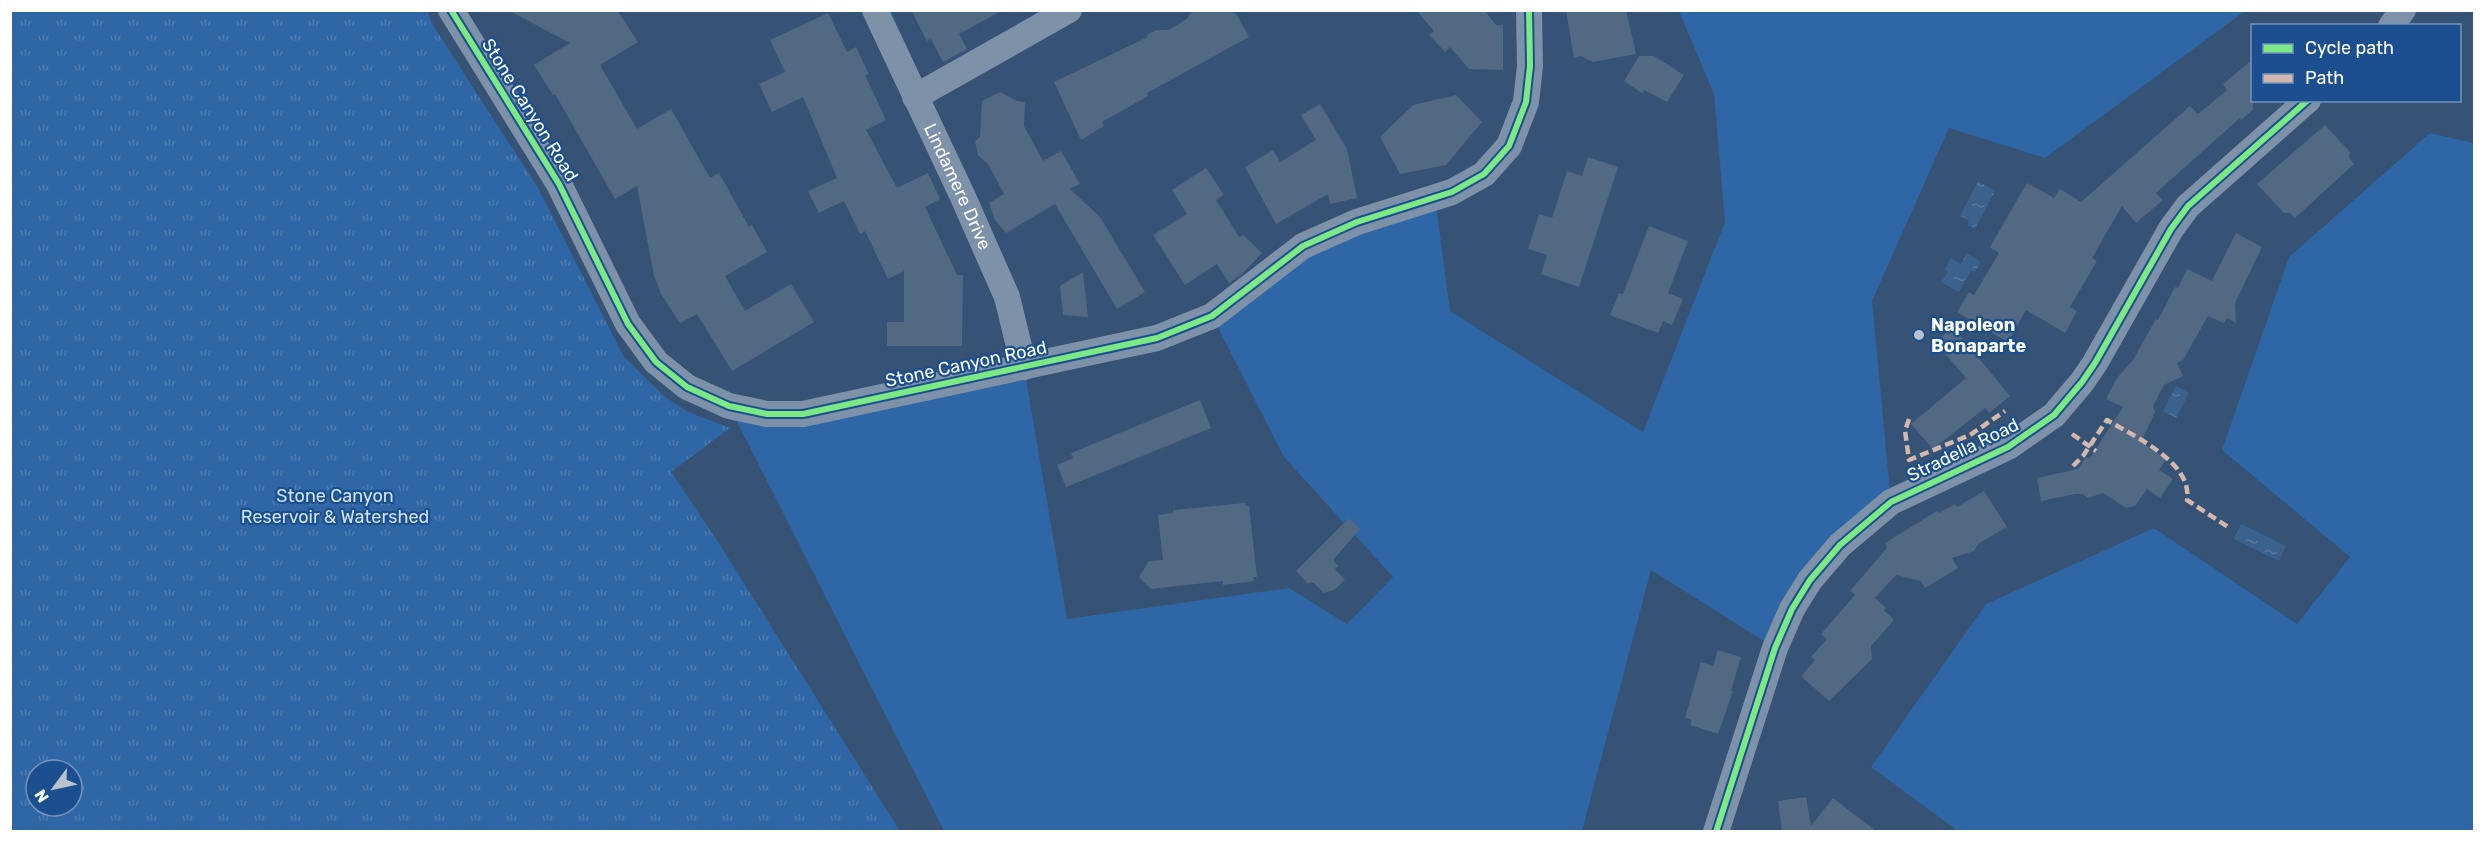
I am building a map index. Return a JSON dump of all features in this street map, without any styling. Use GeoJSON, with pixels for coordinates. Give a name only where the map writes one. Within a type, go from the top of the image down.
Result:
{"type":"FeatureCollection","features":[{"type":"Feature","properties":{"kind":"street","name":"Stone Canyon Road"},"geometry":{"type":"LineString","coordinates":[[452,10],[559,184],[628,324],[656,362],[687,387],[729,406],[767,414],[803,414],[1157,338],[1212,316],[1303,246],[1357,222],[1452,192],[1484,174],[1509,146],[1526,102],[1530,66],[1528,10]]}},
{"type":"Feature","properties":{"kind":"street","name":"Lindamere Drive"},"geometry":{"type":"LineString","coordinates":[[875,10],[963,197],[1007,297],[1024,367]]}},
{"type":"Feature","properties":{"kind":"street"},"geometry":{"type":"LineString","coordinates":[[915,98],[1069,10]]}},
{"type":"Feature","properties":{"kind":"street"},"geometry":{"type":"LineString","coordinates":[[2392,24],[2403,10]]}},
{"type":"Feature","properties":{"kind":"street","name":"Stradella Road"},"geometry":{"type":"LineString","coordinates":[[1716,831],[1779,638],[1792,609],[1817,571],[1840,545],[1891,502],[2008,447],[2054,415],[2082,382],[2171,229],[2188,206],[2306,102]]}},
{"type":"Feature","properties":{"kind":"green space","name":"Stone Canyon Reservoir & Watershed"},"geometry":{"type":"Polygon","coordinates":[[[10,11],[427,11],[434,27],[538,188],[624,357],[664,396],[688,412],[730,428],[671,472],[718,542],[900,831],[11,831],[10,11]]]}},
{"type":"Feature","properties":{"kind":"green space"},"geometry":{"type":"Polygon","coordinates":[[[1679,11],[2245,11],[2045,158],[1949,128],[1872,301],[1891,502],[1868,520],[1775,648],[1651,570],[1582,831],[944,831],[729,406],[767,414],[1024,367],[1067,619],[1289,588],[1347,624],[1393,577],[1284,457],[1212,316],[1303,246],[1435,197],[1450,311],[1643,432],[1725,222],[1714,94],[1679,11]]]}},
{"type":"Feature","properties":{"kind":"green space"},"geometry":{"type":"Polygon","coordinates":[[[2430,133],[2474,143],[2474,831],[1958,831],[1871,767],[1986,604],[2154,528],[2297,624],[2350,557],[2222,450],[2289,257],[2430,133]]]}},
{"type":"Feature","properties":{"kind":"water"},"geometry":{"type":"Polygon","coordinates":[[[1978,181],[1995,191],[1975,229],[1967,225],[1969,221],[1960,216],[1978,181]]]}},
{"type":"Feature","properties":{"kind":"water"},"geometry":{"type":"Polygon","coordinates":[[[1967,253],[1981,262],[1975,272],[1971,271],[1959,292],[1941,282],[1948,272],[1945,269],[1951,258],[1961,264],[1967,253]]]}},
{"type":"Feature","properties":{"kind":"water"},"geometry":{"type":"Polygon","coordinates":[[[2176,386],[2189,393],[2176,418],[2163,411],[2176,386]]]}},
{"type":"Feature","properties":{"kind":"water"},"geometry":{"type":"Polygon","coordinates":[[[2241,524],[2286,546],[2279,561],[2234,539],[2241,524]]]}},
{"type":"Feature","properties":{"kind":"building"},"geometry":{"type":"Polygon","coordinates":[[[508,10],[617,10],[638,42],[600,65],[637,129],[671,109],[710,178],[719,173],[749,227],[752,225],[767,252],[725,276],[745,311],[791,284],[814,322],[732,371],[697,314],[680,323],[661,294],[654,276],[637,186],[615,199],[555,94],[553,95],[534,65],[570,43],[508,10]]]}},
{"type":"Feature","properties":{"kind":"building"},"geometry":{"type":"Polygon","coordinates":[[[911,10],[1003,10],[959,34],[967,49],[943,62],[931,39],[927,41],[911,10]]]}},
{"type":"Feature","properties":{"kind":"building"},"geometry":{"type":"Polygon","coordinates":[[[1192,10],[1229,10],[1236,14],[1249,37],[1147,93],[1148,96],[1102,122],[1104,126],[1081,140],[1054,82],[1148,37],[1147,35],[1157,30],[1169,30],[1188,18],[1192,10]]]}},
{"type":"Feature","properties":{"kind":"building"},"geometry":{"type":"Polygon","coordinates":[[[1416,10],[1484,10],[1496,25],[1503,25],[1503,70],[1469,69],[1450,47],[1445,52],[1429,35],[1434,31],[1416,10]]]}},
{"type":"Feature","properties":{"kind":"building"},"geometry":{"type":"Polygon","coordinates":[[[1566,10],[1626,10],[1636,54],[1593,62],[1581,56],[1574,58],[1566,10]]]}},
{"type":"Feature","properties":{"kind":"building"},"geometry":{"type":"Polygon","coordinates":[[[828,13],[847,52],[856,47],[869,74],[865,75],[886,120],[866,130],[897,188],[928,173],[940,199],[925,207],[957,275],[963,275],[962,346],[887,346],[887,322],[904,322],[904,271],[888,279],[865,231],[860,234],[844,201],[819,213],[808,191],[837,178],[803,97],[772,112],[759,84],[785,72],[770,40],[828,13]]]}},
{"type":"Feature","properties":{"kind":"building"},"geometry":{"type":"Polygon","coordinates":[[[1639,56],[1654,56],[1684,75],[1667,102],[1644,90],[1642,93],[1624,81],[1639,56]]]}},
{"type":"Feature","properties":{"kind":"building"},"geometry":{"type":"Polygon","coordinates":[[[2251,61],[2253,110],[2241,120],[2240,118],[2156,193],[2163,200],[2136,223],[2122,206],[2092,258],[2097,261],[2070,307],[2077,311],[2065,333],[2026,310],[2008,342],[1957,312],[1969,292],[1974,295],[1999,253],[1990,247],[2027,183],[2054,198],[2060,189],[2081,202],[2190,106],[2198,114],[2227,90],[2223,84],[2251,61]]]}},
{"type":"Feature","properties":{"kind":"building"},"geometry":{"type":"Polygon","coordinates":[[[1000,92],[1017,101],[1025,102],[1024,126],[1043,161],[1061,151],[1080,184],[1070,189],[1100,217],[1145,292],[1117,309],[1055,204],[1006,233],[995,220],[989,203],[1004,194],[988,164],[978,155],[975,141],[980,137],[982,101],[1000,92]]]}},
{"type":"Feature","properties":{"kind":"building"},"geometry":{"type":"Polygon","coordinates":[[[1456,95],[1482,122],[1446,165],[1400,174],[1380,137],[1413,105],[1456,95]]]}},
{"type":"Feature","properties":{"kind":"building"},"geometry":{"type":"Polygon","coordinates":[[[1320,104],[1347,149],[1357,198],[1330,204],[1328,194],[1276,224],[1245,167],[1273,150],[1280,162],[1316,140],[1301,115],[1320,104]]]}},
{"type":"Feature","properties":{"kind":"building"},"geometry":{"type":"Polygon","coordinates":[[[2325,125],[2350,152],[2349,158],[2354,164],[2295,218],[2290,213],[2284,213],[2257,184],[2325,125]]]}},
{"type":"Feature","properties":{"kind":"building"},"geometry":{"type":"Polygon","coordinates":[[[1588,157],[1618,167],[1579,287],[1541,274],[1547,255],[1528,249],[1539,214],[1552,218],[1567,171],[1582,176],[1588,157]]]}},
{"type":"Feature","properties":{"kind":"building"},"geometry":{"type":"Polygon","coordinates":[[[1206,168],[1224,195],[1216,200],[1239,237],[1243,235],[1262,253],[1243,273],[1229,283],[1217,264],[1185,285],[1153,235],[1187,214],[1172,190],[1206,168]]]}},
{"type":"Feature","properties":{"kind":"building"},"geometry":{"type":"Polygon","coordinates":[[[1649,226],[1688,241],[1668,293],[1683,299],[1672,325],[1663,321],[1658,333],[1610,315],[1619,293],[1623,294],[1649,226]]]}},
{"type":"Feature","properties":{"kind":"building"},"geometry":{"type":"Polygon","coordinates":[[[2236,233],[2262,247],[2235,303],[2236,323],[2227,318],[2224,323],[2208,316],[2183,360],[2177,363],[2183,376],[2164,385],[2153,406],[2155,412],[2141,442],[2166,459],[2159,470],[2173,479],[2160,498],[2147,489],[2135,506],[2126,508],[2103,493],[2088,498],[2083,494],[2075,494],[2041,501],[2037,478],[2078,469],[2086,457],[2089,459],[2092,455],[2123,407],[2106,399],[2117,378],[2133,360],[2156,319],[2158,320],[2175,287],[2178,288],[2187,269],[2212,281],[2236,233]]]}},
{"type":"Feature","properties":{"kind":"building"},"geometry":{"type":"Polygon","coordinates":[[[1083,272],[1088,317],[1063,315],[1060,286],[1083,272]]]}},
{"type":"Feature","properties":{"kind":"building"},"geometry":{"type":"Polygon","coordinates":[[[1953,327],[2010,396],[1989,413],[1985,408],[1933,449],[1911,424],[1966,378],[1935,342],[1953,327]]]}},
{"type":"Feature","properties":{"kind":"building"},"geometry":{"type":"Polygon","coordinates":[[[1200,400],[1211,428],[1066,487],[1057,465],[1073,458],[1071,453],[1200,400]]]}},
{"type":"Feature","properties":{"kind":"building"},"geometry":{"type":"Polygon","coordinates":[[[1984,491],[2007,527],[1978,544],[1974,551],[1952,558],[1958,568],[1925,588],[1921,581],[1896,575],[1875,598],[1894,620],[1871,646],[1872,659],[1829,701],[1802,677],[1803,674],[1815,660],[1811,657],[1827,639],[1821,634],[1855,595],[1850,591],[1887,548],[1885,543],[1937,511],[1939,513],[1955,504],[1957,507],[1984,491]]]}},
{"type":"Feature","properties":{"kind":"building"},"geometry":{"type":"Polygon","coordinates":[[[1245,503],[1245,506],[1249,506],[1257,577],[1253,577],[1254,581],[1223,585],[1223,581],[1151,589],[1139,577],[1149,561],[1163,560],[1158,515],[1173,513],[1173,510],[1245,503]]]}},
{"type":"Feature","properties":{"kind":"building"},"geometry":{"type":"Polygon","coordinates":[[[1349,518],[1360,529],[1333,560],[1338,566],[1335,569],[1345,580],[1334,590],[1324,593],[1315,584],[1311,582],[1308,584],[1296,571],[1349,518]]]}},
{"type":"Feature","properties":{"kind":"building"},"geometry":{"type":"Polygon","coordinates":[[[1718,650],[1741,657],[1731,691],[1733,691],[1718,734],[1690,725],[1692,720],[1685,718],[1701,662],[1713,666],[1718,650]]]}},
{"type":"Feature","properties":{"kind":"building"},"geometry":{"type":"Polygon","coordinates":[[[1806,797],[1811,826],[1833,798],[1876,831],[1782,831],[1778,801],[1806,797]]]}},
{"type":"Feature","properties":{"kind":"marked path"},"geometry":{"type":"LineString","coordinates":[[1909,419],[1905,431],[1909,460],[1970,435],[2005,411]]}},
{"type":"Feature","properties":{"kind":"marked path"},"geometry":{"type":"LineString","coordinates":[[2073,466],[2083,456],[2107,420],[2145,442],[2171,462],[2181,474],[2186,486],[2187,500],[2228,527]]}},
{"type":"Feature","properties":{"kind":"marked path"},"geometry":{"type":"LineString","coordinates":[[2072,434],[2096,451]]}},
{"type":"Feature","properties":{"kind":"cycle path"},"geometry":{"type":"LineString","coordinates":[[451,10],[559,184],[628,324],[656,362],[687,387],[729,406],[767,414],[803,414],[1157,338],[1212,316],[1303,246],[1357,222],[1452,192],[1484,174],[1509,146],[1526,102],[1530,66],[1529,10]]}},
{"type":"Feature","properties":{"kind":"cycle path"},"geometry":{"type":"LineString","coordinates":[[1716,832],[1775,648],[1792,609],[1810,580],[1840,545],[1891,502],[2008,447],[2054,415],[2095,363],[2171,229],[2188,206],[2306,102]]}},
{"type":"Feature","properties":{"kind":"place","name":"Napoleon Bonaparte"},"geometry":{"type":"Point","coordinates":[1919,335]}}]}
